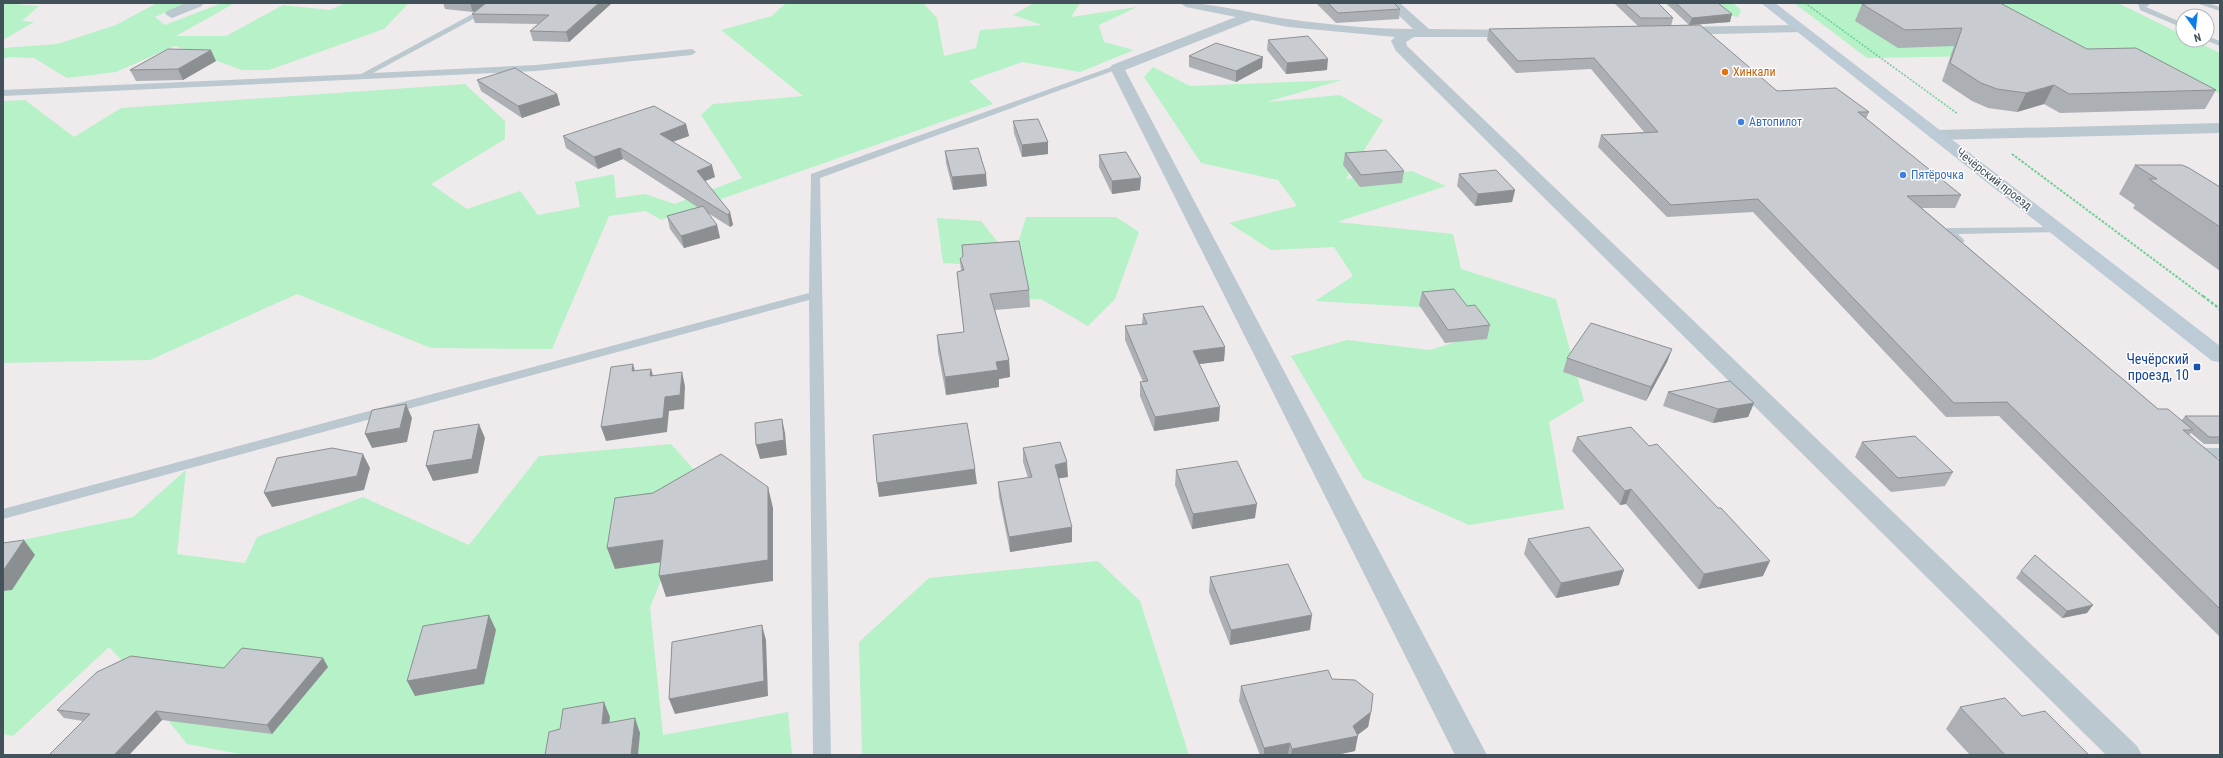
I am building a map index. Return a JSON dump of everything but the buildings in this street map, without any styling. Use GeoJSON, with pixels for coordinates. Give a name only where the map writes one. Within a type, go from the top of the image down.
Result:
{"type":"FeatureCollection","features":[{"type":"Feature","properties":{"kind":"main road","name":"Чечёрский проезд"},"geometry":{"type":"LineString","coordinates":[[1767,3],[2220,356]]}},
{"type":"Feature","properties":{"kind":"street"},"geometry":{"type":"LineString","coordinates":[[172,14],[197,3]]}},
{"type":"Feature","properties":{"kind":"street"},"geometry":{"type":"LineString","coordinates":[[1186,3],[1288,23],[1379,32],[1528,33]]}},
{"type":"Feature","properties":{"kind":"street"},"geometry":{"type":"LineString","coordinates":[[1392,3],[1418,33]]}},
{"type":"Feature","properties":{"kind":"street"},"geometry":{"type":"LineString","coordinates":[[1250,16],[1117,68],[1471,755]]}},
{"type":"Feature","properties":{"kind":"street"},"geometry":{"type":"LineString","coordinates":[[1672,17],[1686,31]]}},
{"type":"Feature","properties":{"kind":"street"},"geometry":{"type":"LineString","coordinates":[[1662,31],[1799,29]]}},
{"type":"Feature","properties":{"kind":"street"},"geometry":{"type":"LineString","coordinates":[[1418,33],[1398,41],[1401,48],[2126,755]]}},
{"type":"Feature","properties":{"kind":"street"},"geometry":{"type":"LineString","coordinates":[[1937,135],[2220,128]]}},
{"type":"Feature","properties":{"kind":"lane"},"geometry":{"type":"LineString","coordinates":[[362,76],[499,3]]}},
{"type":"Feature","properties":{"kind":"lane"},"geometry":{"type":"LineString","coordinates":[[2148,3],[2141,4],[2143,8],[2175,22]]}},
{"type":"Feature","properties":{"kind":"lane"},"geometry":{"type":"LineString","coordinates":[[2200,3],[2220,9]]}},
{"type":"Feature","properties":{"kind":"lane"},"geometry":{"type":"LineString","coordinates":[[3,93],[536,68],[692,52]]}},
{"type":"Feature","properties":{"kind":"lane"},"geometry":{"type":"LineString","coordinates":[[822,755],[815,295],[815,176],[1117,68]]}},
{"type":"Feature","properties":{"kind":"lane"},"geometry":{"type":"LineString","coordinates":[[1966,247],[1948,231],[2059,230]]}},
{"type":"Feature","properties":{"kind":"lane"},"geometry":{"type":"LineString","coordinates":[[3,514],[815,295]]}},
{"type":"Feature","properties":{"kind":"lane"},"geometry":{"type":"LineString","coordinates":[[2185,437],[2203,453],[2220,453]]}},
{"type":"Feature","properties":{"kind":"path"},"geometry":{"type":"LineString","coordinates":[[1805,3],[1985,134],[2220,309]]}},
{"type":"Feature","properties":{"kind":"green space"},"geometry":{"type":"Polygon","coordinates":[[[3,3],[39,6],[22,21],[34,22],[3,40],[3,3]]]}},
{"type":"Feature","properties":{"kind":"green space"},"geometry":{"type":"Polygon","coordinates":[[[157,3],[186,3],[155,17],[165,25],[222,3],[235,3],[176,36],[226,36],[283,5],[330,10],[345,3],[409,3],[384,29],[269,70],[242,70],[175,46],[116,72],[67,78],[34,58],[9,57],[3,59],[3,48],[57,44],[116,25],[157,3]]]}},
{"type":"Feature","properties":{"kind":"green space"},"geometry":{"type":"Polygon","coordinates":[[[786,3],[923,3],[937,18],[944,56],[976,48],[980,30],[1042,25],[1013,15],[1034,3],[1080,3],[1071,17],[1137,7],[1099,25],[1104,42],[1134,50],[1080,72],[1022,62],[969,81],[993,104],[661,220],[646,211],[609,216],[552,349],[431,348],[297,294],[150,360],[3,363],[3,101],[25,100],[74,137],[121,108],[465,84],[505,121],[505,139],[431,184],[467,209],[520,191],[538,215],[580,207],[575,182],[614,174],[616,198],[645,194],[675,204],[742,178],[701,115],[713,104],[803,96],[721,30],[772,16],[786,3]]]}},
{"type":"Feature","properties":{"kind":"green space"},"geometry":{"type":"Polygon","coordinates":[[[1664,3],[1733,3],[1741,10],[1738,17],[1711,12],[1679,13],[1664,3]]]}},
{"type":"Feature","properties":{"kind":"green space"},"geometry":{"type":"Polygon","coordinates":[[[1794,3],[2118,3],[2175,31],[2175,48],[2210,48],[2220,53],[2220,94],[2142,53],[1867,58],[1794,3]]]}},
{"type":"Feature","properties":{"kind":"green space"},"geometry":{"type":"Polygon","coordinates":[[[1153,67],[1190,86],[1342,80],[1267,102],[1340,95],[1383,120],[1346,179],[1412,171],[1446,186],[1337,222],[1453,234],[1461,269],[1556,299],[1584,401],[1549,422],[1564,509],[1469,525],[1363,478],[1291,356],[1347,340],[1430,350],[1478,335],[1433,308],[1315,301],[1353,276],[1334,247],[1271,250],[1229,223],[1297,206],[1278,180],[1201,163],[1144,77],[1153,67]]]}},
{"type":"Feature","properties":{"kind":"green space"},"geometry":{"type":"Polygon","coordinates":[[[1026,217],[1116,217],[1139,232],[1115,299],[1088,326],[1041,299],[1008,300],[998,266],[943,263],[937,218],[981,221],[1000,245],[1018,244],[1026,217]]]}},
{"type":"Feature","properties":{"kind":"green space"},"geometry":{"type":"Polygon","coordinates":[[[671,444],[697,473],[669,561],[650,607],[663,735],[788,712],[792,755],[245,755],[187,744],[132,675],[129,668],[109,647],[13,736],[3,734],[3,544],[133,517],[186,470],[177,554],[245,563],[257,537],[363,497],[469,545],[539,456],[671,444]]]}},
{"type":"Feature","properties":{"kind":"green space"},"geometry":{"type":"Polygon","coordinates":[[[1098,561],[1140,601],[1189,755],[862,755],[859,642],[929,578],[1098,561]]]}},
{"type":"Feature","properties":{"kind":"place","name":"Хинкали"},"geometry":{"type":"Point","coordinates":[1725,72]}},
{"type":"Feature","properties":{"kind":"place","name":"Автопилот"},"geometry":{"type":"Point","coordinates":[1741,122]}},
{"type":"Feature","properties":{"kind":"place","name":"Пятёрочка"},"geometry":{"type":"Point","coordinates":[1903,175]}},
{"type":"Feature","properties":{"kind":"place","name":"Чечёрский проезд, 10"},"geometry":{"type":"Point","coordinates":[2197,367]}}]}
